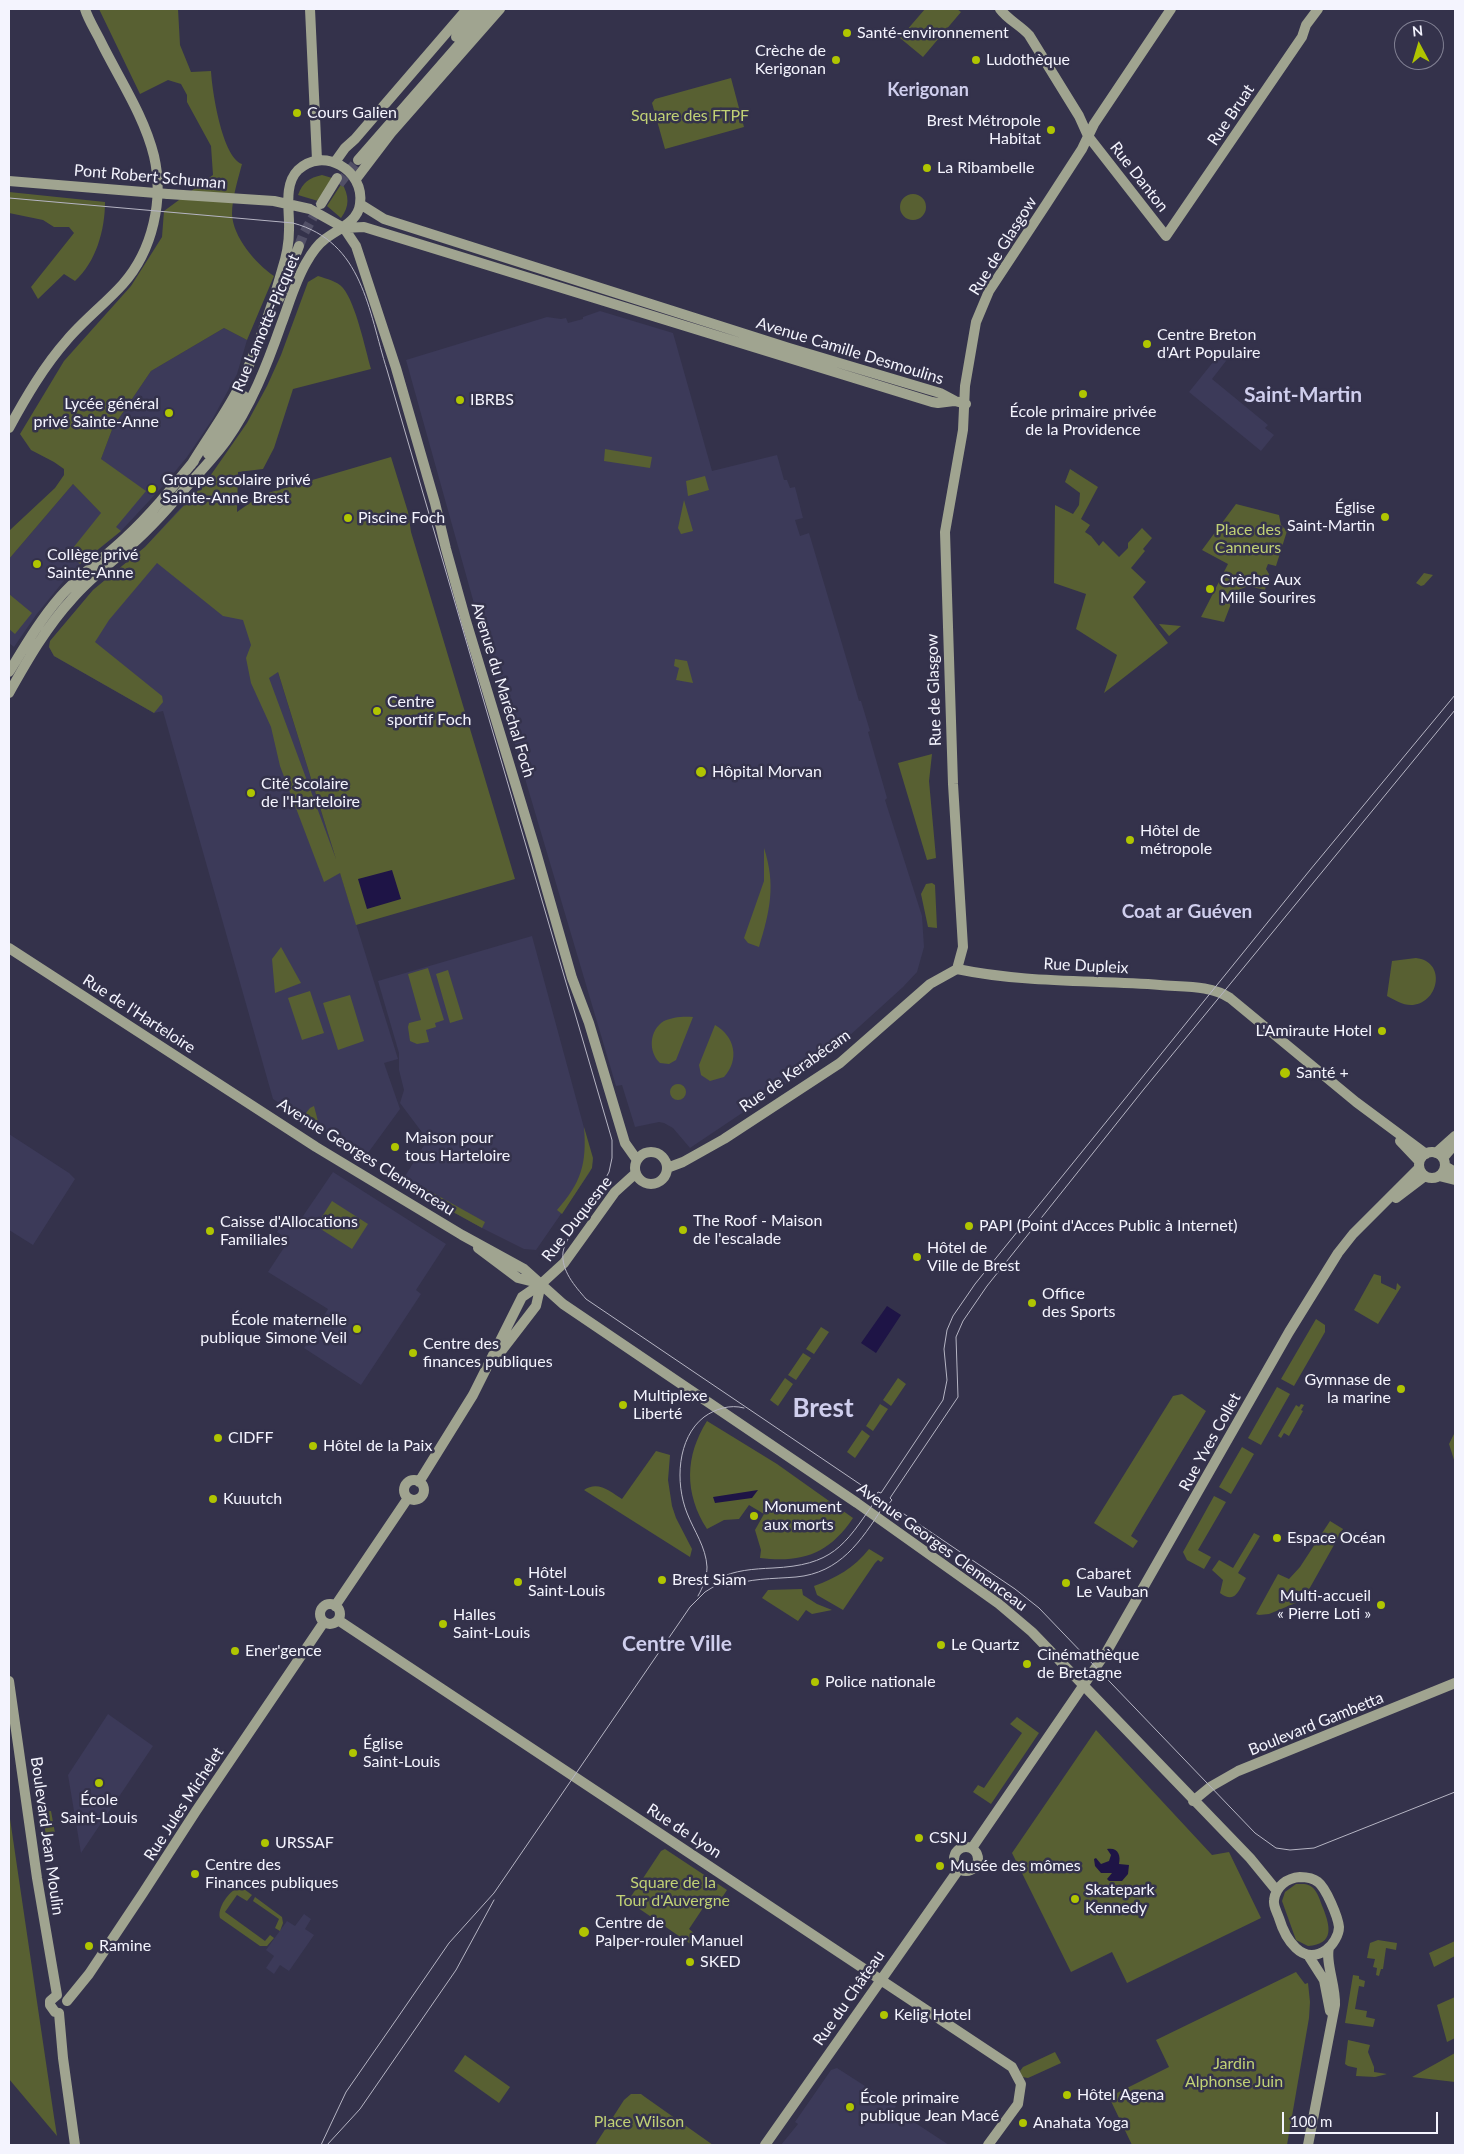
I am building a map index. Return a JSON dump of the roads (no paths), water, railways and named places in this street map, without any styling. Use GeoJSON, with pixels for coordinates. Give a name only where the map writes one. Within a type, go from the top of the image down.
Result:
{"type":"FeatureCollection","features":[{"type":"Feature","properties":{"kind":"main road"},"geometry":{"type":"LineString","coordinates":[[310,9],[317,160]]}},
{"type":"Feature","properties":{"kind":"main road"},"geometry":{"type":"LineString","coordinates":[[467,9],[356,158],[490,9]]}},
{"type":"Feature","properties":{"kind":"main road"},"geometry":{"type":"LineString","coordinates":[[335,162],[345,148],[479,9]]}},
{"type":"Feature","properties":{"kind":"main road"},"geometry":{"type":"LineString","coordinates":[[356,179],[392,133],[500,9]]}},
{"type":"Feature","properties":{"kind":"main road","name":"Rue Danton"},"geometry":{"type":"LineString","coordinates":[[1000,9],[1006,18],[1020,25],[1029,35],[1079,116],[1088,136],[1166,236]]}},
{"type":"Feature","properties":{"kind":"main road","name":"Rue de Glasgow"},"geometry":{"type":"LineString","coordinates":[[957,970],[963,946],[951,749],[945,532],[965,407],[965,386],[976,322],[989,291],[1171,9]]}},
{"type":"Feature","properties":{"kind":"main road","name":"Rue Bruat"},"geometry":{"type":"LineString","coordinates":[[1166,236],[1302,37],[1306,26],[1318,9]]}},
{"type":"Feature","properties":{"kind":"main road"},"geometry":{"type":"LineString","coordinates":[[9,428],[53,356],[69,337],[124,283],[135,268],[151,235],[154,222],[157,204],[157,179],[154,155],[131,100],[85,10]]}},
{"type":"Feature","properties":{"kind":"main road"},"geometry":{"type":"LineString","coordinates":[[317,160],[335,162],[343,166],[356,179],[359,190],[360,204],[357,213],[344,228],[310,209],[288,204],[294,176],[306,164],[317,160]]}},
{"type":"Feature","properties":{"kind":"main road","name":"Pont Robert Schuman"},"geometry":{"type":"LineString","coordinates":[[9,181],[288,204]]}},
{"type":"Feature","properties":{"kind":"main road"},"geometry":{"type":"LineString","coordinates":[[323,205],[338,181]]}},
{"type":"Feature","properties":{"kind":"main road","name":"Rue Lamotte-Picquet"},"geometry":{"type":"LineString","coordinates":[[191,465],[237,390],[262,330],[286,255],[289,232],[288,204]]}},
{"type":"Feature","properties":{"kind":"main road","name":"Avenue Camille Desmoulins"},"geometry":{"type":"LineString","coordinates":[[360,204],[384,219],[789,348],[940,393],[955,401]]}},
{"type":"Feature","properties":{"kind":"main road","name":"Avenue Camille Desmoulins"},"geometry":{"type":"LineString","coordinates":[[344,228],[364,227],[932,402],[955,401]]}},
{"type":"Feature","properties":{"kind":"main road","name":"Rue Lamotte-Picquet"},"geometry":{"type":"LineString","coordinates":[[9,693],[62,610],[86,584],[139,538],[216,454],[239,421],[267,364],[295,286],[309,258],[323,240],[344,228]]}},
{"type":"Feature","properties":{"kind":"main road","name":"Avenue du Maréchal Foch"},"geometry":{"type":"LineString","coordinates":[[344,228],[356,246],[396,368],[436,503],[466,621],[572,978],[589,1023],[625,1143],[637,1160]]}},
{"type":"Feature","properties":{"kind":"main road","name":"Rue Lamotte-Picquet"},"geometry":{"type":"LineString","coordinates":[[9,672],[38,625],[60,597],[82,574],[146,518],[179,482],[230,413],[253,370],[301,247],[266,349],[251,384],[227,427],[167,509]]}},
{"type":"Feature","properties":{"kind":"main road"},"geometry":{"type":"LineString","coordinates":[[955,401],[965,407]]}},
{"type":"Feature","properties":{"kind":"main road","name":"Rue de l'Harteloire"},"geometry":{"type":"LineString","coordinates":[[9,948],[253,1104]]}},
{"type":"Feature","properties":{"kind":"main road","name":"Rue Dupleix"},"geometry":{"type":"LineString","coordinates":[[957,970],[1006,977],[1214,990],[1230,998],[1430,1162]]}},
{"type":"Feature","properties":{"kind":"main road","name":"Rue de Kerabécam"},"geometry":{"type":"LineString","coordinates":[[667,1168],[724,1139],[840,1063],[930,984],[957,970]]}},
{"type":"Feature","properties":{"kind":"main road","name":"Avenue Georges Clemenceau"},"geometry":{"type":"LineString","coordinates":[[253,1104],[327,1154],[462,1235],[518,1278],[541,1284],[562,1304],[857,1503],[999,1604],[1032,1632],[1250,1858],[1277,1891]]}},
{"type":"Feature","properties":{"kind":"main road"},"geometry":{"type":"LineString","coordinates":[[1430,1162],[1455,1136]]}},
{"type":"Feature","properties":{"kind":"main road"},"geometry":{"type":"LineString","coordinates":[[1430,1162],[1455,1144]]}},
{"type":"Feature","properties":{"kind":"main road"},"geometry":{"type":"LineString","coordinates":[[647,1153],[656,1153],[665,1160],[667,1168],[664,1178],[654,1184],[643,1182],[636,1173],[637,1160],[647,1153]]}},
{"type":"Feature","properties":{"kind":"main road"},"geometry":{"type":"LineString","coordinates":[[1430,1162],[1455,1172]]}},
{"type":"Feature","properties":{"kind":"main road"},"geometry":{"type":"LineString","coordinates":[[1430,1162],[1433,1178],[1439,1176],[1455,1180]]}},
{"type":"Feature","properties":{"kind":"main road","name":"Rue Yves Collet"},"geometry":{"type":"LineString","coordinates":[[1082,1685],[1107,1651],[1289,1332],[1345,1242],[1430,1162]]}},
{"type":"Feature","properties":{"kind":"main road","name":"Rue Duquesne"},"geometry":{"type":"LineString","coordinates":[[335,1606],[408,1498],[415,1500],[421,1496],[424,1489],[419,1482],[456,1425],[522,1297],[541,1284],[568,1259],[621,1185],[636,1173]]}},
{"type":"Feature","properties":{"kind":"main road","name":"Rue Duquesne"},"geometry":{"type":"LineString","coordinates":[[483,1374],[536,1306],[541,1284]]}},
{"type":"Feature","properties":{"kind":"main road"},"geometry":{"type":"LineString","coordinates":[[328,1605],[335,1606],[340,1611],[338,1620],[332,1624],[324,1622],[321,1616],[322,1609],[328,1605]]}},
{"type":"Feature","properties":{"kind":"main road","name":"Rue de Lyon"},"geometry":{"type":"LineString","coordinates":[[338,1620],[1012,2067],[1021,2084],[1018,2104],[988,2145]]}},
{"type":"Feature","properties":{"kind":"main road","name":"Rue Jules Michelet"},"geometry":{"type":"LineString","coordinates":[[67,2000],[89,1974],[144,1894],[196,1811],[324,1622]]}},
{"type":"Feature","properties":{"kind":"main road","name":"Boulevard Jean Moulin"},"geometry":{"type":"LineString","coordinates":[[9,1682],[37,1878],[57,1995]]}},
{"type":"Feature","properties":{"kind":"main road","name":"Boulevard Gambetta"},"geometry":{"type":"LineString","coordinates":[[1193,1801],[1238,1771],[1455,1683]]}},
{"type":"Feature","properties":{"kind":"main road"},"geometry":{"type":"LineString","coordinates":[[972,1848],[1049,1738],[1082,1685]]}},
{"type":"Feature","properties":{"kind":"main road"},"geometry":{"type":"LineString","coordinates":[[965,1847],[972,1848],[978,1854],[978,1864],[970,1871],[959,1869],[955,1863],[956,1853],[965,1847]]}},
{"type":"Feature","properties":{"kind":"main road","name":"Rue du Château"},"geometry":{"type":"LineString","coordinates":[[765,2145],[959,1869]]}},
{"type":"Feature","properties":{"kind":"main road"},"geometry":{"type":"LineString","coordinates":[[1298,1877],[1310,1878],[1322,1886],[1338,1927],[1336,1938],[1329,1948],[1319,1953],[1308,1954],[1295,1949],[1289,1942],[1273,1902],[1277,1891],[1288,1880],[1298,1877]]}},
{"type":"Feature","properties":{"kind":"main road"},"geometry":{"type":"LineString","coordinates":[[1308,2145],[1335,1999],[1333,1978],[1328,1960],[1329,1948]]}},
{"type":"Feature","properties":{"kind":"main road"},"geometry":{"type":"LineString","coordinates":[[1308,1954],[1324,1980],[1331,2020]]}},
{"type":"Feature","properties":{"kind":"main road"},"geometry":{"type":"LineString","coordinates":[[57,1995],[65,1997],[67,2000],[67,2009],[59,2013],[55,2012],[50,2005],[50,2001],[57,1995]]}},
{"type":"Feature","properties":{"kind":"main road"},"geometry":{"type":"LineString","coordinates":[[59,2013],[63,2064],[75,2145]]}},
{"type":"Feature","properties":{"kind":"tunnel"},"geometry":{"type":"LineString","coordinates":[[339,184],[358,160]]}},
{"type":"Feature","properties":{"kind":"tunnel"},"geometry":{"type":"LineString","coordinates":[[299,246],[320,205]]}},
{"type":"Feature","properties":{"kind":"tram line"},"geometry":{"type":"LineString","coordinates":[[9,198],[293,223],[316,232],[335,246],[348,262],[359,281],[374,324],[612,1140],[612,1158],[609,1172],[576,1225],[563,1252],[566,1272],[586,1299],[1015,1589],[1039,1608],[1255,1833],[1276,1848],[1290,1850],[1314,1848],[1455,1792]]}},
{"type":"Feature","properties":{"kind":"tram line"},"geometry":{"type":"LineString","coordinates":[[1455,695],[1310,870],[975,1284],[953,1316],[947,1330],[944,1349],[947,1380],[943,1400],[881,1493],[878,1492],[873,1499],[875,1501],[845,1542],[823,1558],[809,1563],[744,1570],[717,1579],[727,1587],[752,1580],[811,1574],[837,1562],[857,1543],[883,1507],[885,1508],[892,1500],[890,1498],[958,1397],[956,1337],[963,1321],[987,1286],[1144,1089],[1455,710]]}},
{"type":"Feature","properties":{"kind":"tram line"},"geometry":{"type":"LineString","coordinates":[[698,1596],[704,1582],[707,1567],[702,1546],[683,1501],[680,1475],[684,1449],[688,1437],[704,1417],[723,1408],[744,1408]]}},
{"type":"Feature","properties":{"kind":"tram line"},"geometry":{"type":"LineString","coordinates":[[321,2145],[346,2092],[449,1943],[494,1893],[690,1607],[705,1592],[726,1579]]}},
{"type":"Feature","properties":{"kind":"tram line"},"geometry":{"type":"LineString","coordinates":[[327,2145],[360,2109],[456,1970],[494,1900]]}},
{"type":"Feature","properties":{"kind":"place","name":"Santé-environnement"},"geometry":{"type":"Point","coordinates":[847,33]}},
{"type":"Feature","properties":{"kind":"place","name":"Crèche de Kerigonan"},"geometry":{"type":"Point","coordinates":[836,60]}},
{"type":"Feature","properties":{"kind":"place","name":"Ludothèque"},"geometry":{"type":"Point","coordinates":[976,60]}},
{"type":"Feature","properties":{"kind":"place","name":"Cours Galien"},"geometry":{"type":"Point","coordinates":[297,113]}},
{"type":"Feature","properties":{"kind":"place","name":"Brest Métropole Habitat"},"geometry":{"type":"Point","coordinates":[1051,130]}},
{"type":"Feature","properties":{"kind":"place","name":"La Ribambelle"},"geometry":{"type":"Point","coordinates":[927,168]}},
{"type":"Feature","properties":{"kind":"place","name":"Centre Breton d'Art Populaire"},"geometry":{"type":"Point","coordinates":[1147,344]}},
{"type":"Feature","properties":{"kind":"place","name":"École primaire privée de la Providence"},"geometry":{"type":"Point","coordinates":[1083,394]}},
{"type":"Feature","properties":{"kind":"place","name":"IBRBS"},"geometry":{"type":"Point","coordinates":[460,400]}},
{"type":"Feature","properties":{"kind":"place","name":"Lycée général privé Sainte-Anne"},"geometry":{"type":"Point","coordinates":[169,413]}},
{"type":"Feature","properties":{"kind":"place","name":"Groupe scolaire privé Sainte-Anne Brest"},"geometry":{"type":"Point","coordinates":[152,489]}},
{"type":"Feature","properties":{"kind":"place","name":"Église Saint-Martin"},"geometry":{"type":"Point","coordinates":[1385,517]}},
{"type":"Feature","properties":{"kind":"place","name":"Piscine Foch"},"geometry":{"type":"Point","coordinates":[348,518]}},
{"type":"Feature","properties":{"kind":"place","name":"Collège privé Sainte-Anne"},"geometry":{"type":"Point","coordinates":[37,564]}},
{"type":"Feature","properties":{"kind":"place","name":"Crèche Aux Mille Sourires"},"geometry":{"type":"Point","coordinates":[1210,589]}},
{"type":"Feature","properties":{"kind":"place","name":"Centre sportif Foch"},"geometry":{"type":"Point","coordinates":[377,711]}},
{"type":"Feature","properties":{"kind":"place","name":"Hôpital Morvan"},"geometry":{"type":"Point","coordinates":[701,772]}},
{"type":"Feature","properties":{"kind":"place","name":"Cité Scolaire de l'Harteloire"},"geometry":{"type":"Point","coordinates":[251,793]}},
{"type":"Feature","properties":{"kind":"place","name":"Hôtel de métropole"},"geometry":{"type":"Point","coordinates":[1130,840]}},
{"type":"Feature","properties":{"kind":"place","name":"L'Amiraute Hotel"},"geometry":{"type":"Point","coordinates":[1382,1031]}},
{"type":"Feature","properties":{"kind":"place","name":"Santé +"},"geometry":{"type":"Point","coordinates":[1285,1073]}},
{"type":"Feature","properties":{"kind":"place","name":"Maison pour tous Harteloire"},"geometry":{"type":"Point","coordinates":[395,1147]}},
{"type":"Feature","properties":{"kind":"place","name":"PAPI (Point d'Acces Public à Internet)"},"geometry":{"type":"Point","coordinates":[969,1226]}},
{"type":"Feature","properties":{"kind":"place","name":"The Roof - Maison de l'escalade"},"geometry":{"type":"Point","coordinates":[683,1230]}},
{"type":"Feature","properties":{"kind":"place","name":"Caisse d'Allocations Familiales"},"geometry":{"type":"Point","coordinates":[210,1231]}},
{"type":"Feature","properties":{"kind":"place","name":"Hôtel de Ville de Brest"},"geometry":{"type":"Point","coordinates":[917,1257]}},
{"type":"Feature","properties":{"kind":"place","name":"Office des Sports"},"geometry":{"type":"Point","coordinates":[1032,1303]}},
{"type":"Feature","properties":{"kind":"place","name":"École maternelle publique Simone Veil"},"geometry":{"type":"Point","coordinates":[357,1329]}},
{"type":"Feature","properties":{"kind":"place","name":"Centre des finances publiques"},"geometry":{"type":"Point","coordinates":[413,1353]}},
{"type":"Feature","properties":{"kind":"place","name":"Gymnase de la marine"},"geometry":{"type":"Point","coordinates":[1401,1389]}},
{"type":"Feature","properties":{"kind":"place","name":"Multiplexe Liberté"},"geometry":{"type":"Point","coordinates":[623,1405]}},
{"type":"Feature","properties":{"kind":"place","name":"CIDFF"},"geometry":{"type":"Point","coordinates":[218,1438]}},
{"type":"Feature","properties":{"kind":"place","name":"Hôtel de la Paix"},"geometry":{"type":"Point","coordinates":[313,1446]}},
{"type":"Feature","properties":{"kind":"place","name":"Kuuutch"},"geometry":{"type":"Point","coordinates":[213,1499]}},
{"type":"Feature","properties":{"kind":"place","name":"Monument aux morts"},"geometry":{"type":"Point","coordinates":[754,1516]}},
{"type":"Feature","properties":{"kind":"place","name":"Espace Océan"},"geometry":{"type":"Point","coordinates":[1277,1538]}},
{"type":"Feature","properties":{"kind":"place","name":"Brest Siam"},"geometry":{"type":"Point","coordinates":[662,1580]}},
{"type":"Feature","properties":{"kind":"place","name":"Hôtel Saint-Louis"},"geometry":{"type":"Point","coordinates":[518,1582]}},
{"type":"Feature","properties":{"kind":"place","name":"Cabaret Le Vauban"},"geometry":{"type":"Point","coordinates":[1066,1583]}},
{"type":"Feature","properties":{"kind":"place","name":"Multi-accueil « Pierre Loti »"},"geometry":{"type":"Point","coordinates":[1381,1605]}},
{"type":"Feature","properties":{"kind":"place","name":"Halles Saint-Louis"},"geometry":{"type":"Point","coordinates":[443,1624]}},
{"type":"Feature","properties":{"kind":"place","name":"Le Quartz"},"geometry":{"type":"Point","coordinates":[941,1645]}},
{"type":"Feature","properties":{"kind":"place","name":"Ener'gence"},"geometry":{"type":"Point","coordinates":[235,1651]}},
{"type":"Feature","properties":{"kind":"place","name":"Cinémathèque de Bretagne"},"geometry":{"type":"Point","coordinates":[1027,1664]}},
{"type":"Feature","properties":{"kind":"place","name":"Police nationale"},"geometry":{"type":"Point","coordinates":[815,1682]}},
{"type":"Feature","properties":{"kind":"place","name":"Église Saint-Louis"},"geometry":{"type":"Point","coordinates":[353,1753]}},
{"type":"Feature","properties":{"kind":"place","name":"École Saint-Louis"},"geometry":{"type":"Point","coordinates":[99,1783]}},
{"type":"Feature","properties":{"kind":"place","name":"CSNJ"},"geometry":{"type":"Point","coordinates":[919,1838]}},
{"type":"Feature","properties":{"kind":"place","name":"URSSAF"},"geometry":{"type":"Point","coordinates":[265,1843]}},
{"type":"Feature","properties":{"kind":"place","name":"Musée des mômes"},"geometry":{"type":"Point","coordinates":[940,1866]}},
{"type":"Feature","properties":{"kind":"place","name":"Centre des Finances publiques"},"geometry":{"type":"Point","coordinates":[195,1874]}},
{"type":"Feature","properties":{"kind":"place","name":"Skatepark Kennedy"},"geometry":{"type":"Point","coordinates":[1075,1899]}},
{"type":"Feature","properties":{"kind":"place","name":"Centre de Palper-rouler Manuel"},"geometry":{"type":"Point","coordinates":[584,1932]}},
{"type":"Feature","properties":{"kind":"place","name":"Ramine"},"geometry":{"type":"Point","coordinates":[89,1946]}},
{"type":"Feature","properties":{"kind":"place","name":"SKED"},"geometry":{"type":"Point","coordinates":[690,1962]}},
{"type":"Feature","properties":{"kind":"place","name":"Kelig Hotel"},"geometry":{"type":"Point","coordinates":[884,2015]}},
{"type":"Feature","properties":{"kind":"place","name":"Hôtel Agena"},"geometry":{"type":"Point","coordinates":[1067,2095]}},
{"type":"Feature","properties":{"kind":"place","name":"École primaire publique Jean Macé"},"geometry":{"type":"Point","coordinates":[850,2107]}},
{"type":"Feature","properties":{"kind":"place","name":"Anahata Yoga"},"geometry":{"type":"Point","coordinates":[1023,2123]}},
{"type":"Feature","properties":{"kind":"district","name":"Kerigonan"},"geometry":{"type":"Point","coordinates":[928,90]}},
{"type":"Feature","properties":{"kind":"district","name":"Saint-Martin"},"geometry":{"type":"Point","coordinates":[1303,395]}},
{"type":"Feature","properties":{"kind":"district","name":"Coat ar Guéven"},"geometry":{"type":"Point","coordinates":[1187,912]}},
{"type":"Feature","properties":{"kind":"district","name":"Brest"},"geometry":{"type":"Point","coordinates":[823,1409]}},
{"type":"Feature","properties":{"kind":"district","name":"Centre Ville"},"geometry":{"type":"Point","coordinates":[677,1644]}},
{"type":"Feature","properties":{"kind":"park label","name":"Square des FTPF"},"geometry":{"type":"Point","coordinates":[690,116]}},
{"type":"Feature","properties":{"kind":"park label","name":"Place des Canneurs"},"geometry":{"type":"Point","coordinates":[1248,539]}},
{"type":"Feature","properties":{"kind":"park label","name":"Square de la Tour d'Auvergne"},"geometry":{"type":"Point","coordinates":[673,1892]}},
{"type":"Feature","properties":{"kind":"park label","name":"Jardin Alphonse Juin"},"geometry":{"type":"Point","coordinates":[1234,2073]}},
{"type":"Feature","properties":{"kind":"park label","name":"Place Wilson"},"geometry":{"type":"Point","coordinates":[639,2122]}}]}
